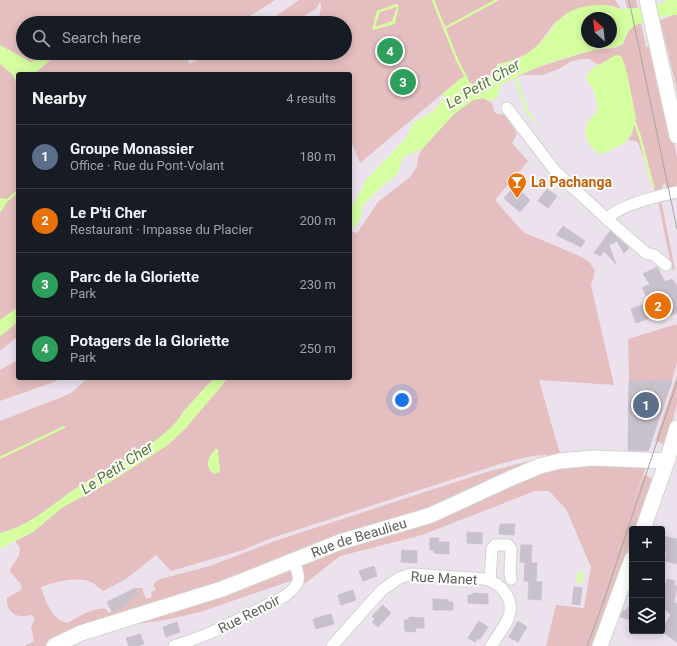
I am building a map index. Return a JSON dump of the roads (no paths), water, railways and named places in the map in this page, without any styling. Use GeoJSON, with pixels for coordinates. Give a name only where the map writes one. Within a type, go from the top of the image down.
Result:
{"type":"FeatureCollection","features":[{"type":"Feature","properties":{"kind":"street"},"geometry":{"type":"LineString","coordinates":[[646,0],[677,136]]}},
{"type":"Feature","properties":{"kind":"street"},"geometry":{"type":"LineString","coordinates":[[507,108],[556,172],[646,253],[654,255],[666,265]]}},
{"type":"Feature","properties":{"kind":"street"},"geometry":{"type":"LineString","coordinates":[[607,219],[612,213],[647,200],[677,192]]}},
{"type":"Feature","properties":{"kind":"street"},"geometry":{"type":"LineString","coordinates":[[644,526],[677,428]]}},
{"type":"Feature","properties":{"kind":"street","name":"Rue de Beaulieu"},"geometry":{"type":"LineString","coordinates":[[54,646],[81,633],[222,589],[340,542],[431,515],[509,478],[551,463],[593,458],[667,461]]}},
{"type":"Feature","properties":{"kind":"street","name":"Rue Manet"},"geometry":{"type":"LineString","coordinates":[[490,580],[492,550],[497,544],[508,545],[511,549],[511,579]]}},
{"type":"Feature","properties":{"kind":"street","name":"Rue Renoir"},"geometry":{"type":"LineString","coordinates":[[174,646],[194,640],[219,629],[285,596],[294,589],[299,582],[298,571],[294,561]]}},
{"type":"Feature","properties":{"kind":"street"},"geometry":{"type":"LineString","coordinates":[[600,646],[631,562]]}},
{"type":"Feature","properties":{"kind":"street","name":"Rue Manet"},"geometry":{"type":"LineString","coordinates":[[332,646],[382,590],[399,578],[411,574],[490,580],[500,586],[504,590],[509,600],[510,610],[507,620],[491,646]]}},
{"type":"Feature","properties":{"kind":"water","name":"Le Petit Cher"},"geometry":{"type":"Polygon","coordinates":[[[668,0],[677,0],[677,15],[652,19],[634,26],[628,32],[623,44],[617,46],[617,12],[581,12],[581,48],[611,48],[566,57],[543,65],[520,75],[499,87],[500,90],[498,92],[498,97],[489,101],[483,98],[473,100],[454,114],[422,149],[403,157],[398,173],[379,189],[362,207],[362,214],[352,228],[352,207],[366,180],[407,137],[411,127],[416,121],[431,113],[443,100],[443,94],[460,79],[467,76],[469,82],[474,85],[490,78],[498,64],[518,58],[532,50],[542,41],[564,15],[571,11],[579,8],[604,5],[619,9],[640,8],[668,0]]]}},
{"type":"Feature","properties":{"kind":"water"},"geometry":{"type":"Polygon","coordinates":[[[395,4],[399,5],[395,24],[373,30],[377,11],[395,4]],[[397,7],[380,12],[375,27],[392,21],[397,7]]]}},
{"type":"Feature","properties":{"kind":"water"},"geometry":{"type":"Polygon","coordinates":[[[0,45],[16,54],[16,60],[27,60],[31,62],[36,60],[50,60],[36,72],[16,72],[16,82],[12,74],[0,64],[0,45]]]}},
{"type":"Feature","properties":{"kind":"water"},"geometry":{"type":"Polygon","coordinates":[[[616,55],[621,56],[624,62],[636,117],[629,138],[615,148],[600,154],[589,144],[585,131],[586,126],[598,108],[594,91],[587,80],[587,75],[593,68],[616,55]]]}},
{"type":"Feature","properties":{"kind":"water"},"geometry":{"type":"Polygon","coordinates":[[[0,198],[9,199],[0,213],[0,198]]]}},
{"type":"Feature","properties":{"kind":"water"},"geometry":{"type":"Polygon","coordinates":[[[16,308],[16,324],[0,336],[0,320],[16,308]]]}},
{"type":"Feature","properties":{"kind":"water","name":"Le Petit Cher"},"geometry":{"type":"Polygon","coordinates":[[[212,380],[226,380],[186,428],[168,445],[112,481],[63,507],[33,532],[0,549],[0,533],[22,525],[42,513],[80,486],[137,453],[165,433],[212,380]]]}},
{"type":"Feature","properties":{"kind":"water"},"geometry":{"type":"Polygon","coordinates":[[[215,449],[218,449],[220,472],[214,474],[209,468],[208,462],[215,449]]]}},
{"type":"Feature","properties":{"kind":"water"},"geometry":{"type":"Polygon","coordinates":[[[578,572],[583,572],[582,583],[576,582],[578,572]]]}},
{"type":"Feature","properties":{"kind":"waterway"},"geometry":{"type":"LineString","coordinates":[[433,0],[458,62],[466,77]]}},
{"type":"Feature","properties":{"kind":"waterway"},"geometry":{"type":"LineString","coordinates":[[445,28],[497,0]]}},
{"type":"Feature","properties":{"kind":"waterway"},"geometry":{"type":"LineString","coordinates":[[515,76],[527,111],[533,120]]}},
{"type":"Feature","properties":{"kind":"waterway"},"geometry":{"type":"LineString","coordinates":[[635,123],[653,187]]}},
{"type":"Feature","properties":{"kind":"waterway"},"geometry":{"type":"LineString","coordinates":[[9,199],[16,193]]}},
{"type":"Feature","properties":{"kind":"waterway"},"geometry":{"type":"LineString","coordinates":[[0,458],[64,427]]}},
{"type":"Feature","properties":{"kind":"tram line"},"geometry":{"type":"LineString","coordinates":[[629,0],[677,229]]}},
{"type":"Feature","properties":{"kind":"tram line"},"geometry":{"type":"LineString","coordinates":[[587,646],[602,606],[677,382]]}},
{"type":"Feature","properties":{"kind":"place","name":"Potagers de la Gloriette"},"geometry":{"type":"Point","coordinates":[390,51]}},
{"type":"Feature","properties":{"kind":"place","name":"Parc de la Gloriette"},"geometry":{"type":"Point","coordinates":[403,82]}},
{"type":"Feature","properties":{"kind":"place","name":"La Pachanga"},"geometry":{"type":"Point","coordinates":[517,199]}},
{"type":"Feature","properties":{"kind":"place","name":"Le P'ti Cher"},"geometry":{"type":"Point","coordinates":[658,306]}},
{"type":"Feature","properties":{"kind":"place","name":"Groupe Monassier"},"geometry":{"type":"Point","coordinates":[646,405]}}]}
